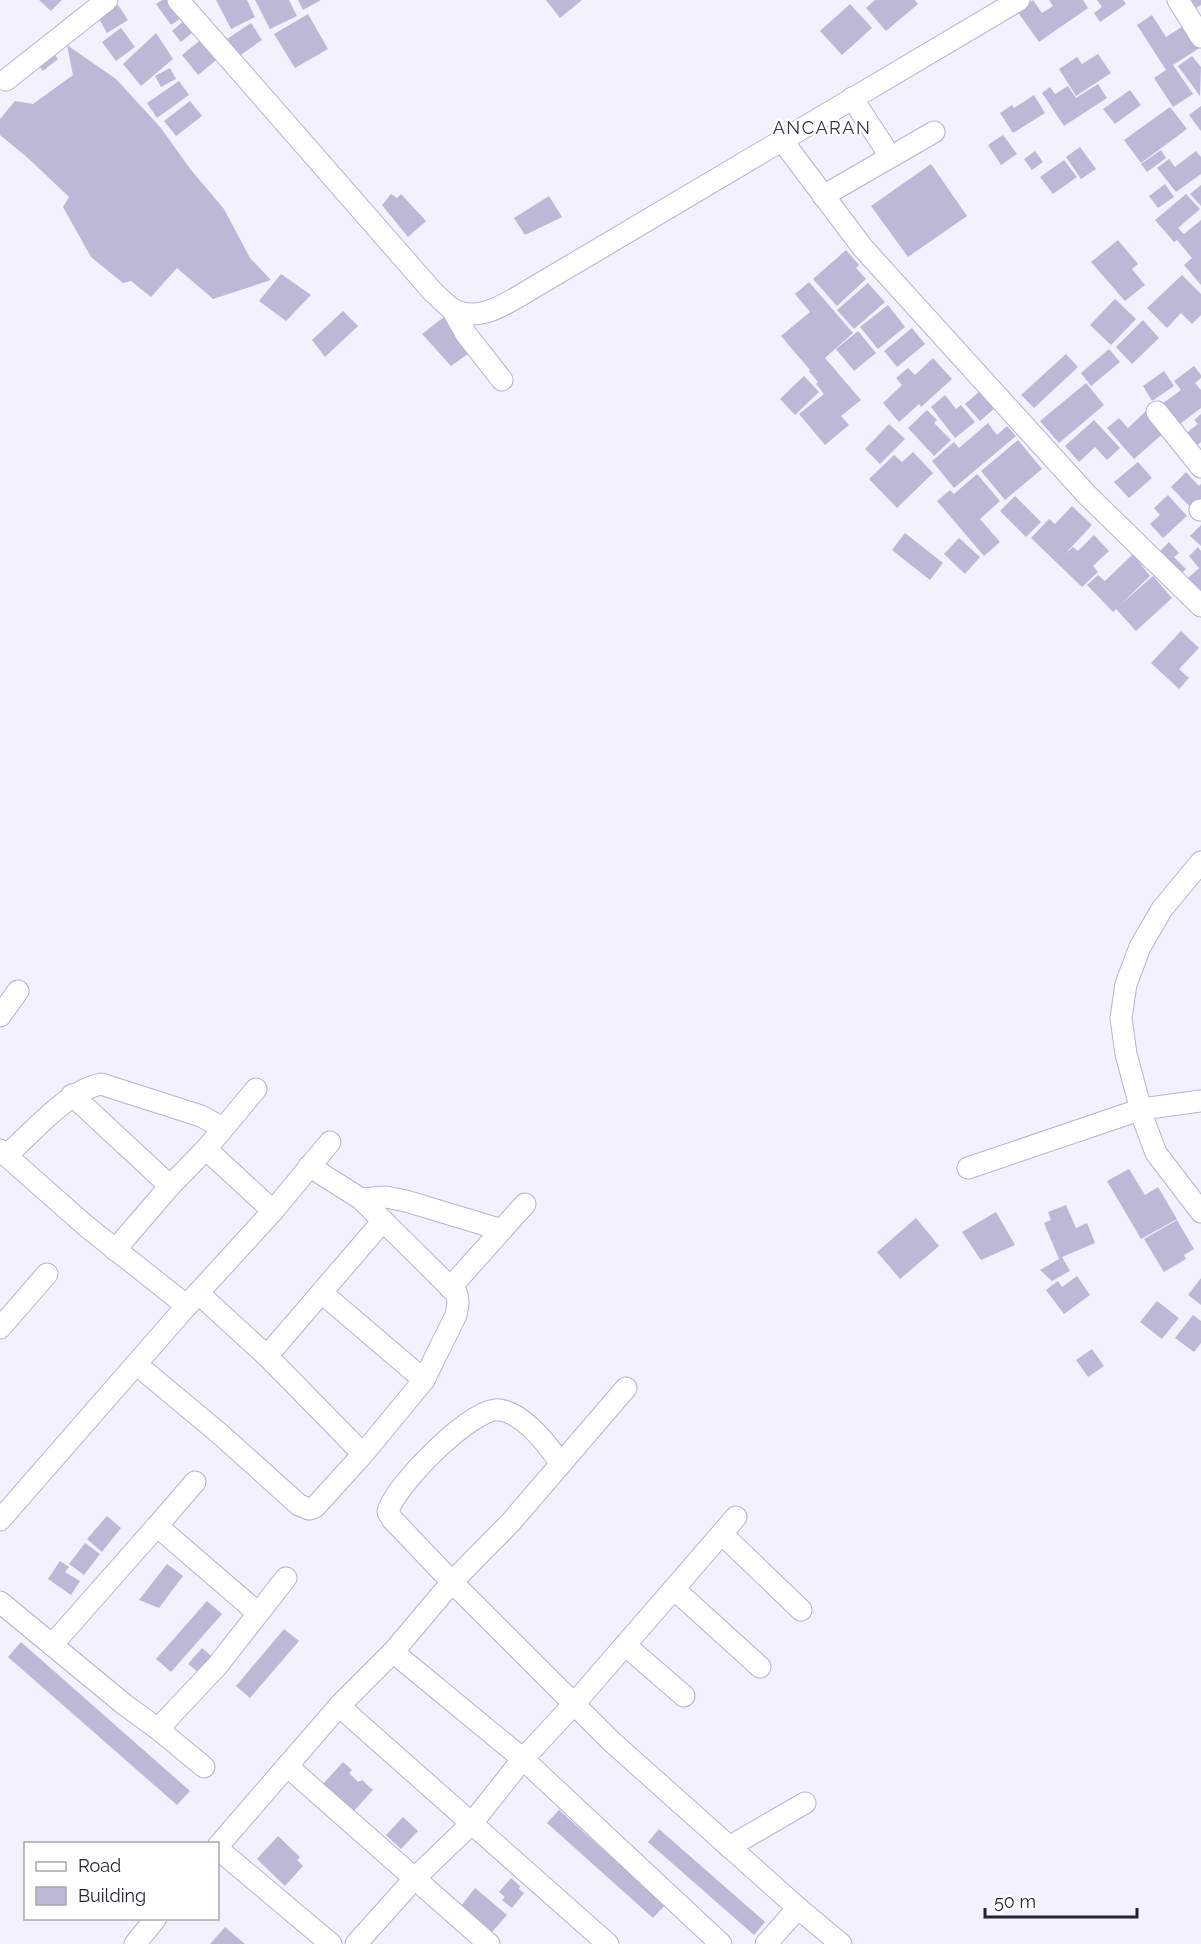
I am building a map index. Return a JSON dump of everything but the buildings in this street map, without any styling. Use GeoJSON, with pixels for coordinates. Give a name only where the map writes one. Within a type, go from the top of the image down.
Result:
{"type":"FeatureCollection","features":[{"type":"Feature","properties":{"kind":"street"},"geometry":{"type":"LineString","coordinates":[[6,80],[107,0]]}},
{"type":"Feature","properties":{"kind":"street"},"geometry":{"type":"LineString","coordinates":[[178,0],[425,283],[452,309],[466,334],[502,380]]}},
{"type":"Feature","properties":{"kind":"street"},"geometry":{"type":"LineString","coordinates":[[452,309],[474,315],[494,310],[1019,0]]}},
{"type":"Feature","properties":{"kind":"street"},"geometry":{"type":"LineString","coordinates":[[1178,0],[1201,37]]}},
{"type":"Feature","properties":{"kind":"street"},"geometry":{"type":"LineString","coordinates":[[852,98],[890,156]]}},
{"type":"Feature","properties":{"kind":"street"},"geometry":{"type":"LineString","coordinates":[[823,196],[934,132]]}},
{"type":"Feature","properties":{"kind":"street"},"geometry":{"type":"LineString","coordinates":[[781,139],[863,248],[1071,477],[1201,606]]}},
{"type":"Feature","properties":{"kind":"street"},"geometry":{"type":"LineString","coordinates":[[1157,412],[1201,468]]}},
{"type":"Feature","properties":{"kind":"street"},"geometry":{"type":"LineString","coordinates":[[1201,862],[1179,886],[1152,924],[1140,947],[1126,984],[1120,1018],[1126,1054],[1156,1153],[1201,1212]]}},
{"type":"Feature","properties":{"kind":"street"},"geometry":{"type":"LineString","coordinates":[[0,1016],[18,991]]}},
{"type":"Feature","properties":{"kind":"street"},"geometry":{"type":"LineString","coordinates":[[223,1128],[201,1116],[101,1084],[89,1086],[72,1095],[3,1152],[115,1250],[193,1299],[267,1356],[363,1454]]}},
{"type":"Feature","properties":{"kind":"street"},"geometry":{"type":"LineString","coordinates":[[115,1250],[170,1186],[206,1149],[256,1089]]}},
{"type":"Feature","properties":{"kind":"street"},"geometry":{"type":"LineString","coordinates":[[72,1095],[170,1186]]}},
{"type":"Feature","properties":{"kind":"street"},"geometry":{"type":"LineString","coordinates":[[968,1168],[1143,1115],[1201,1101]]}},
{"type":"Feature","properties":{"kind":"street"},"geometry":{"type":"LineString","coordinates":[[0,1520],[273,1211],[330,1142]]}},
{"type":"Feature","properties":{"kind":"street"},"geometry":{"type":"LineString","coordinates":[[206,1149],[273,1211]]}},
{"type":"Feature","properties":{"kind":"street"},"geometry":{"type":"LineString","coordinates":[[136,1364],[220,1434],[299,1505],[309,1509],[315,1507],[363,1454],[424,1380],[456,1315],[459,1299],[457,1294],[361,1199],[309,1166]]}},
{"type":"Feature","properties":{"kind":"street"},"geometry":{"type":"LineString","coordinates":[[361,1199],[386,1197],[406,1201],[502,1230]]}},
{"type":"Feature","properties":{"kind":"street"},"geometry":{"type":"LineString","coordinates":[[450,1288],[525,1204]]}},
{"type":"Feature","properties":{"kind":"street"},"geometry":{"type":"LineString","coordinates":[[267,1356],[382,1222]]}},
{"type":"Feature","properties":{"kind":"street"},"geometry":{"type":"LineString","coordinates":[[0,1328],[47,1274]]}},
{"type":"Feature","properties":{"kind":"street"},"geometry":{"type":"LineString","coordinates":[[322,1293],[424,1380]]}},
{"type":"Feature","properties":{"kind":"street"},"geometry":{"type":"LineString","coordinates":[[219,1846],[339,1706],[393,1652],[453,1582],[511,1522],[626,1388]]}},
{"type":"Feature","properties":{"kind":"street"},"geometry":{"type":"LineString","coordinates":[[561,1464],[545,1441],[513,1415],[500,1410],[490,1410],[451,1435],[394,1496],[388,1512],[392,1519],[453,1582],[611,1741],[841,1944]]}},
{"type":"Feature","properties":{"kind":"street"},"geometry":{"type":"LineString","coordinates":[[52,1645],[195,1482]]}},
{"type":"Feature","properties":{"kind":"street"},"geometry":{"type":"LineString","coordinates":[[370,1940],[415,1878],[472,1823],[523,1759],[574,1704],[736,1517]]}},
{"type":"Feature","properties":{"kind":"street"},"geometry":{"type":"LineString","coordinates":[[156,1526],[258,1613]]}},
{"type":"Feature","properties":{"kind":"street"},"geometry":{"type":"LineString","coordinates":[[722,1534],[801,1610]]}},
{"type":"Feature","properties":{"kind":"street"},"geometry":{"type":"LineString","coordinates":[[158,1729],[217,1666],[286,1578]]}},
{"type":"Feature","properties":{"kind":"street"},"geometry":{"type":"LineString","coordinates":[[674,1589],[760,1667]]}},
{"type":"Feature","properties":{"kind":"street"},"geometry":{"type":"LineString","coordinates":[[0,1602],[204,1767]]}},
{"type":"Feature","properties":{"kind":"street"},"geometry":{"type":"LineString","coordinates":[[625,1645],[684,1696]]}},
{"type":"Feature","properties":{"kind":"street"},"geometry":{"type":"LineString","coordinates":[[393,1652],[523,1759],[721,1944]]}},
{"type":"Feature","properties":{"kind":"street"},"geometry":{"type":"LineString","coordinates":[[339,1706],[608,1944]]}},
{"type":"Feature","properties":{"kind":"street"},"geometry":{"type":"LineString","coordinates":[[287,1766],[489,1944]]}},
{"type":"Feature","properties":{"kind":"street"},"geometry":{"type":"LineString","coordinates":[[729,1847],[805,1803]]}},
{"type":"Feature","properties":{"kind":"street"},"geometry":{"type":"LineString","coordinates":[[219,1848],[331,1944]]}},
{"type":"Feature","properties":{"kind":"street"},"geometry":{"type":"LineString","coordinates":[[766,1944],[798,1908]]}},
{"type":"Feature","properties":{"kind":"district","name":"ANCARAN"},"geometry":{"type":"Point","coordinates":[822,128]}}]}
